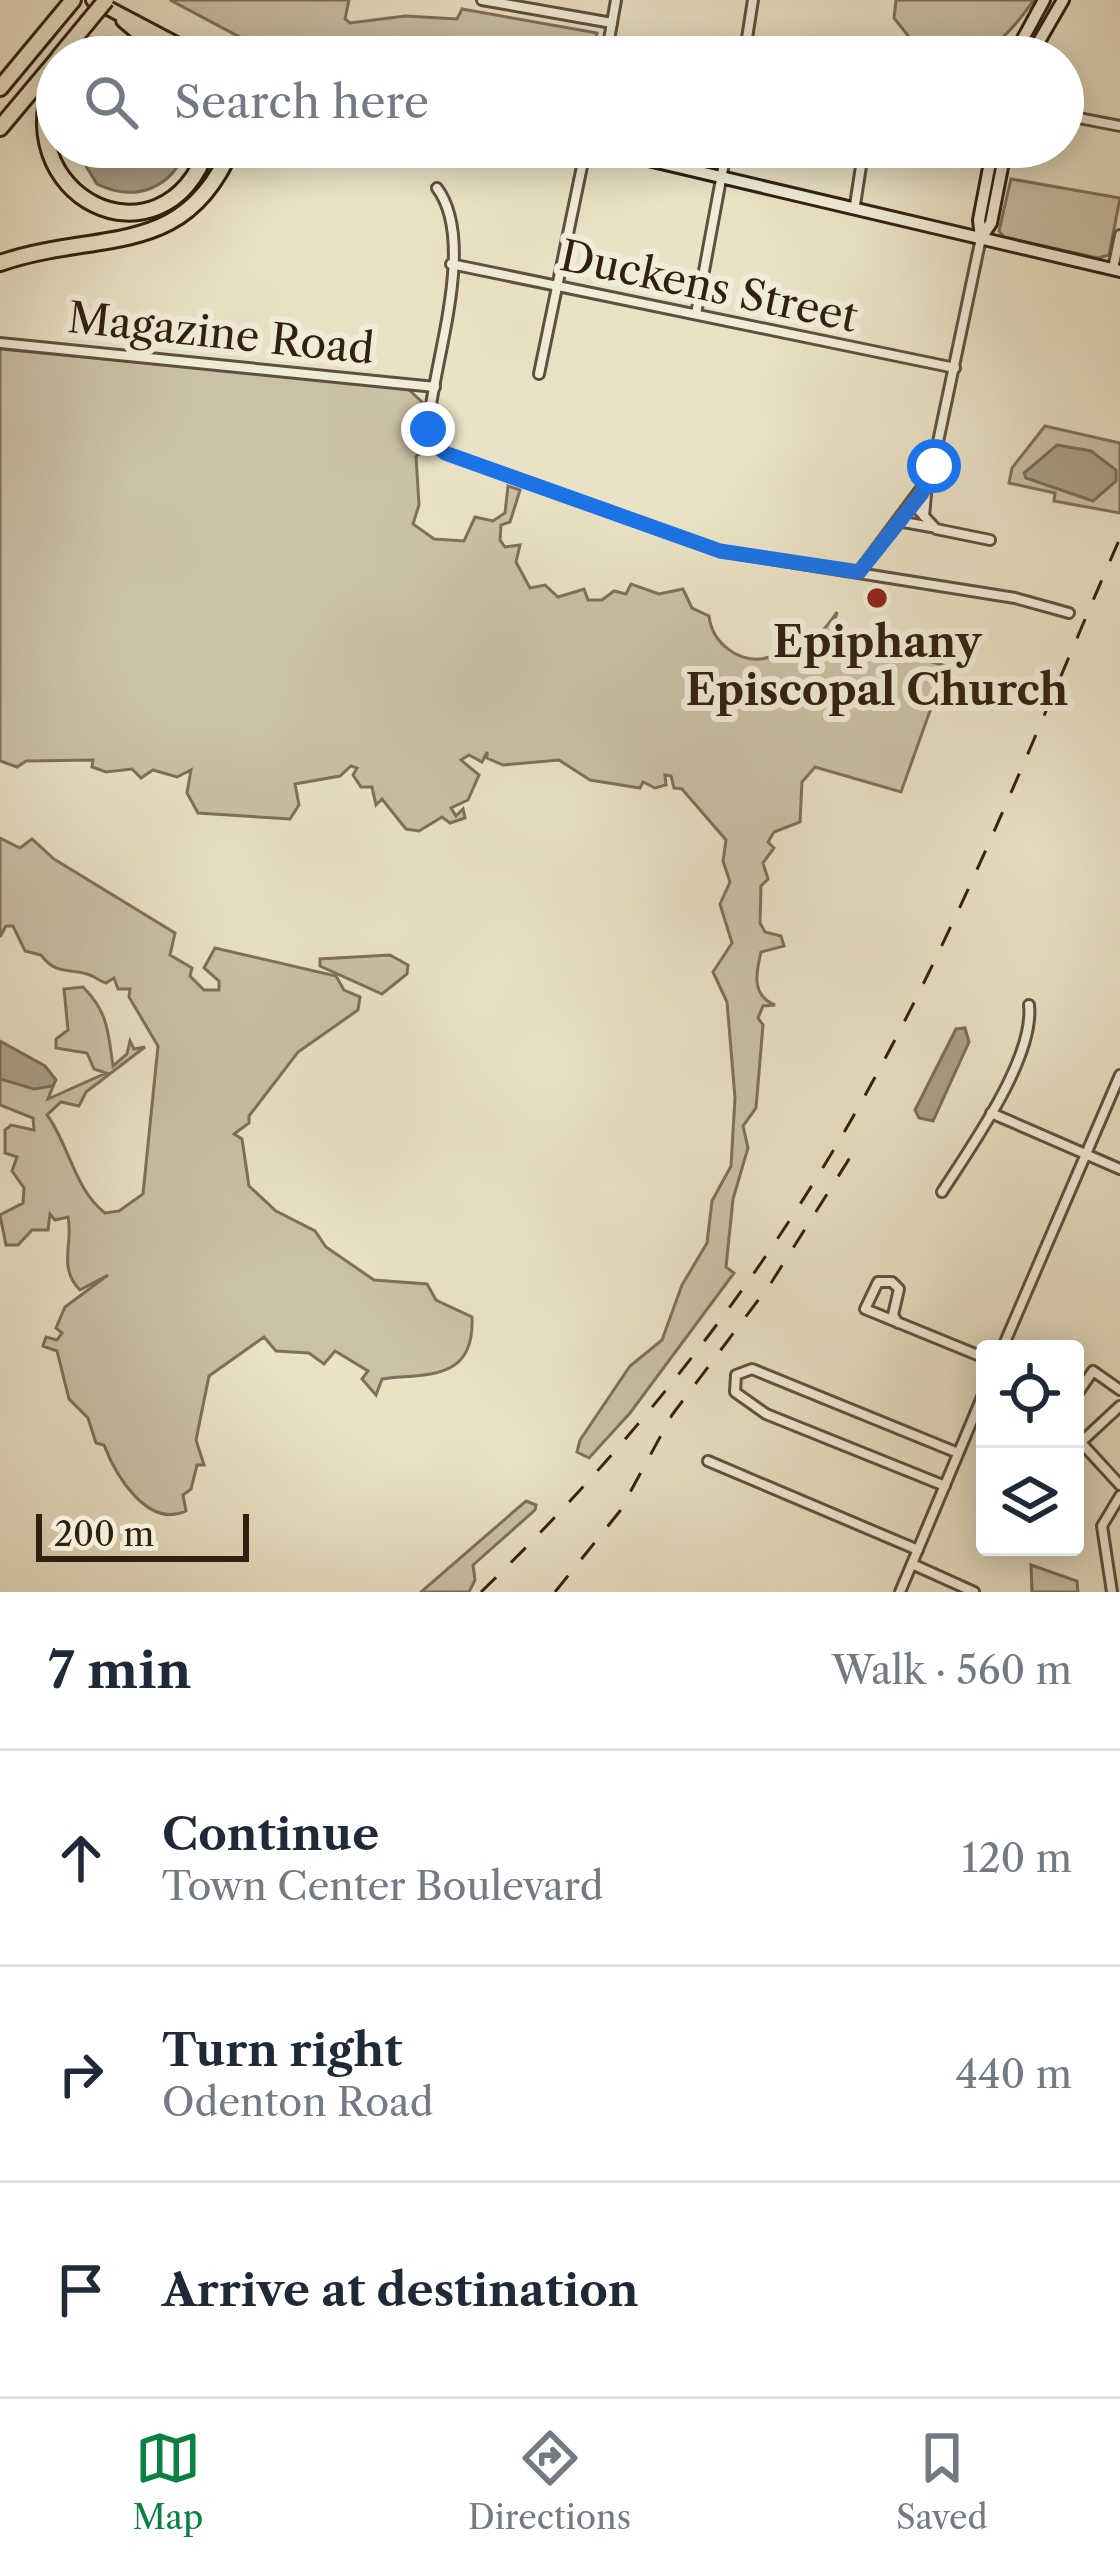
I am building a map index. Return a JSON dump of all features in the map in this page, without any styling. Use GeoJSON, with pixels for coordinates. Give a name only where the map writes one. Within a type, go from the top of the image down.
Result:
{"type":"FeatureCollection","features":[{"type":"Feature","properties":{"kind":"highway"},"geometry":{"type":"LineString","coordinates":[[77,36],[106,0]]}},
{"type":"Feature","properties":{"kind":"highway"},"geometry":{"type":"LineString","coordinates":[[43,36],[70,4]]}},
{"type":"Feature","properties":{"kind":"highway"},"geometry":{"type":"LineString","coordinates":[[124,20],[143,36]]}},
{"type":"Feature","properties":{"kind":"highway"},"geometry":{"type":"LineString","coordinates":[[0,88],[36,45]]}},
{"type":"Feature","properties":{"kind":"highway"},"geometry":{"type":"LineString","coordinates":[[0,128],[36,86]]}},
{"type":"Feature","properties":{"kind":"highway"},"geometry":{"type":"LineString","coordinates":[[55,168],[68,189],[92,206],[130,213],[166,202],[193,179],[198,168]]}},
{"type":"Feature","properties":{"kind":"highway"},"geometry":{"type":"LineString","coordinates":[[0,263],[165,227],[202,202],[223,168]]}},
{"type":"Feature","properties":{"kind":"main road"},"geometry":{"type":"LineString","coordinates":[[93,0],[157,36]]}},
{"type":"Feature","properties":{"kind":"main road"},"geometry":{"type":"LineString","coordinates":[[1024,36],[1044,0]]}},
{"type":"Feature","properties":{"kind":"main road"},"geometry":{"type":"LineString","coordinates":[[1043,36],[1064,0]]}},
{"type":"Feature","properties":{"kind":"main road"},"geometry":{"type":"LineString","coordinates":[[685,168],[1116,270]]}},
{"type":"Feature","properties":{"kind":"main road"},"geometry":{"type":"LineString","coordinates":[[981,238],[979,220],[988,168]]}},
{"type":"Feature","properties":{"kind":"main road"},"geometry":{"type":"LineString","coordinates":[[981,238],[992,223],[1002,168]]}},
{"type":"Feature","properties":{"kind":"street"},"geometry":{"type":"LineString","coordinates":[[482,0],[612,23]]}},
{"type":"Feature","properties":{"kind":"street"},"geometry":{"type":"LineString","coordinates":[[610,36],[616,0]]}},
{"type":"Feature","properties":{"kind":"street"},"geometry":{"type":"LineString","coordinates":[[747,36],[753,0]]}},
{"type":"Feature","properties":{"kind":"street"},"geometry":{"type":"LineString","coordinates":[[1084,119],[1120,126]]}},
{"type":"Feature","properties":{"kind":"street"},"geometry":{"type":"LineString","coordinates":[[539,374],[584,168]]}},
{"type":"Feature","properties":{"kind":"street"},"geometry":{"type":"LineString","coordinates":[[696,314],[724,168]]}},
{"type":"Feature","properties":{"kind":"street"},"geometry":{"type":"LineString","coordinates":[[855,205],[861,168]]}},
{"type":"Feature","properties":{"kind":"street"},"geometry":{"type":"LineString","coordinates":[[437,188],[452,212],[444,349],[428,429],[432,442],[445,453],[720,551],[1016,598],[1069,614]]}},
{"type":"Feature","properties":{"kind":"street"},"geometry":{"type":"LineString","coordinates":[[1116,270],[1120,236]]}},
{"type":"Feature","properties":{"kind":"street"},"geometry":{"type":"LineString","coordinates":[[924,518],[927,484],[981,238]]}},
{"type":"Feature","properties":{"kind":"street","name":"Duckens Street"},"geometry":{"type":"LineString","coordinates":[[450,264],[955,368]]}},
{"type":"Feature","properties":{"kind":"street","name":"Magazine Road"},"geometry":{"type":"LineString","coordinates":[[0,343],[43,343],[435,387]]}},
{"type":"Feature","properties":{"kind":"street"},"geometry":{"type":"LineString","coordinates":[[859,572],[927,484]]}},
{"type":"Feature","properties":{"kind":"street"},"geometry":{"type":"LineString","coordinates":[[913,504],[932,526]]}},
{"type":"Feature","properties":{"kind":"street"},"geometry":{"type":"LineString","coordinates":[[897,521],[990,540]]}},
{"type":"Feature","properties":{"kind":"street"},"geometry":{"type":"LineString","coordinates":[[942,1192],[991,1114],[1027,1031],[1029,1005]]}},
{"type":"Feature","properties":{"kind":"street"},"geometry":{"type":"LineString","coordinates":[[1006,1340],[1120,1075]]}},
{"type":"Feature","properties":{"kind":"street"},"geometry":{"type":"LineString","coordinates":[[991,1114],[1120,1168]]}},
{"type":"Feature","properties":{"kind":"street"},"geometry":{"type":"LineString","coordinates":[[898,1323],[893,1311],[899,1288],[882,1280],[866,1310],[898,1323],[976,1354]]}},
{"type":"Feature","properties":{"kind":"street"},"geometry":{"type":"LineString","coordinates":[[945,1486],[754,1407],[735,1392],[736,1376],[752,1369],[958,1453]]}},
{"type":"Feature","properties":{"kind":"street"},"geometry":{"type":"LineString","coordinates":[[1084,1384],[1093,1371],[1120,1390]]}},
{"type":"Feature","properties":{"kind":"street"},"geometry":{"type":"LineString","coordinates":[[1084,1434],[1120,1406]]}},
{"type":"Feature","properties":{"kind":"street"},"geometry":{"type":"LineString","coordinates":[[900,1592],[976,1411]]}},
{"type":"Feature","properties":{"kind":"street"},"geometry":{"type":"LineString","coordinates":[[1084,1447],[1120,1485]]}},
{"type":"Feature","properties":{"kind":"street"},"geometry":{"type":"LineString","coordinates":[[708,1461],[918,1550]]}},
{"type":"Feature","properties":{"kind":"street"},"geometry":{"type":"LineString","coordinates":[[1112,1592],[1102,1526],[1120,1496]]}},
{"type":"Feature","properties":{"kind":"street"},"geometry":{"type":"LineString","coordinates":[[912,1564],[974,1592]]}},
{"type":"Feature","properties":{"kind":"shaded area"},"geometry":{"type":"Polygon","coordinates":[[[170,0],[349,0],[345,19],[350,23],[405,16],[457,19],[462,9],[597,33],[596,36],[238,36],[170,0]]]}},
{"type":"Feature","properties":{"kind":"shaded area"},"geometry":{"type":"Polygon","coordinates":[[[896,0],[1034,0],[1003,36],[908,36],[894,18],[896,0]]]}},
{"type":"Feature","properties":{"kind":"shaded area"},"geometry":{"type":"Polygon","coordinates":[[[87,168],[176,168],[163,182],[139,191],[111,190],[97,184],[87,168]]]}},
{"type":"Feature","properties":{"kind":"shaded area"},"geometry":{"type":"Polygon","coordinates":[[[1011,179],[1120,198],[1109,255],[1098,258],[1004,237],[999,231],[1011,179]]]}},
{"type":"Feature","properties":{"kind":"shaded area"},"geometry":{"type":"Polygon","coordinates":[[[0,349],[407,388],[423,403],[423,452],[416,456],[419,505],[413,524],[434,539],[464,541],[475,517],[493,521],[505,513],[508,486],[520,490],[510,522],[501,525],[500,540],[505,547],[520,545],[516,562],[530,588],[545,585],[558,597],[584,589],[588,600],[602,600],[614,591],[626,594],[631,584],[659,594],[683,589],[692,608],[709,616],[721,643],[756,659],[770,657],[796,637],[816,635],[837,612],[832,633],[946,666],[901,792],[815,767],[802,782],[800,822],[774,832],[768,842],[774,848],[763,863],[768,879],[761,886],[760,923],[765,932],[781,936],[784,946],[761,952],[758,968],[759,989],[775,1005],[763,1006],[758,1018],[763,1025],[756,1108],[743,1126],[748,1148],[733,1199],[726,1267],[734,1273],[630,1413],[589,1458],[577,1452],[580,1440],[630,1366],[662,1340],[682,1285],[707,1243],[712,1201],[731,1166],[735,1098],[727,1002],[713,972],[732,943],[720,904],[730,882],[723,861],[726,840],[682,789],[674,788],[671,776],[665,775],[666,785],[655,788],[643,782],[640,788],[590,780],[559,760],[503,765],[487,758],[487,752],[482,762],[469,755],[461,760],[479,775],[468,800],[451,808],[456,816],[463,809],[465,818],[450,823],[442,817],[419,831],[406,829],[382,799],[376,805],[372,787],[361,787],[353,775],[357,768],[351,766],[340,776],[295,784],[299,805],[290,819],[198,813],[187,793],[191,770],[177,777],[153,770],[141,778],[132,769],[106,772],[92,767],[93,760],[26,761],[17,767],[0,761],[0,349]]]}},
{"type":"Feature","properties":{"kind":"shaded area"},"geometry":{"type":"Polygon","coordinates":[[[1045,426],[1120,443],[1120,513],[1054,501],[1055,493],[1009,483],[1012,468],[1045,426]]]}},
{"type":"Feature","properties":{"kind":"shaded area"},"geometry":{"type":"Polygon","coordinates":[[[1057,445],[1091,451],[1116,470],[1116,481],[1093,501],[1026,478],[1024,473],[1057,445]]]}},
{"type":"Feature","properties":{"kind":"shaded area"},"geometry":{"type":"Polygon","coordinates":[[[0,838],[20,848],[32,839],[54,859],[175,933],[170,955],[192,968],[190,976],[204,990],[219,990],[219,981],[204,968],[215,948],[336,976],[344,990],[360,997],[358,1010],[298,1052],[249,1116],[249,1123],[234,1134],[242,1139],[249,1186],[276,1211],[315,1231],[326,1247],[374,1280],[427,1284],[436,1300],[472,1317],[471,1338],[456,1364],[431,1374],[382,1379],[376,1395],[362,1379],[368,1371],[335,1351],[324,1364],[309,1353],[276,1351],[264,1337],[209,1376],[196,1440],[204,1465],[197,1465],[191,1489],[183,1495],[186,1511],[172,1515],[146,1506],[124,1483],[104,1445],[96,1443],[88,1418],[69,1399],[57,1351],[43,1346],[46,1337],[57,1340],[62,1333],[56,1328],[65,1307],[108,1275],[80,1290],[73,1281],[68,1217],[55,1220],[50,1214],[48,1230],[32,1230],[18,1245],[6,1245],[0,1215],[23,1203],[24,1188],[12,1171],[17,1157],[5,1153],[5,1130],[11,1125],[34,1130],[33,1118],[0,1105],[0,1079],[53,1086],[48,1099],[106,1073],[94,1069],[87,1053],[56,1048],[56,1039],[68,1030],[64,989],[83,987],[98,1006],[113,1066],[127,1054],[130,1041],[134,1049],[145,1047],[86,1092],[79,1106],[61,1102],[47,1115],[86,1192],[105,1213],[119,1211],[143,1194],[158,1046],[129,997],[130,989],[118,989],[114,978],[106,983],[52,966],[41,955],[25,951],[13,926],[6,926],[0,937],[0,838]]]}},
{"type":"Feature","properties":{"kind":"shaded area"},"geometry":{"type":"Polygon","coordinates":[[[390,955],[408,965],[407,974],[382,994],[320,966],[320,959],[390,955]]]}},
{"type":"Feature","properties":{"kind":"shaded area"},"geometry":{"type":"Polygon","coordinates":[[[965,1028],[969,1042],[933,1121],[919,1118],[915,1110],[956,1029],[965,1028]]]}},
{"type":"Feature","properties":{"kind":"shaded area"},"geometry":{"type":"Polygon","coordinates":[[[0,1041],[45,1066],[56,1080],[53,1086],[34,1089],[0,1079],[0,1041]]]}},
{"type":"Feature","properties":{"kind":"shaded area"},"geometry":{"type":"Polygon","coordinates":[[[526,1501],[536,1505],[535,1510],[473,1565],[475,1580],[469,1592],[421,1592],[526,1501]]]}},
{"type":"Feature","properties":{"kind":"shaded area"},"geometry":{"type":"Polygon","coordinates":[[[1031,1565],[1077,1581],[1078,1592],[1032,1592],[1031,1565]]]}},
{"type":"Feature","properties":{"kind":"railway"},"geometry":{"type":"LineString","coordinates":[[481,1592],[641,1421],[737,1297],[823,1167],[934,962],[1120,538]]}},
{"type":"Feature","properties":{"kind":"railway"},"geometry":{"type":"LineString","coordinates":[[555,1592],[620,1511],[672,1415],[771,1283],[851,1156]]}},
{"type":"Feature","properties":{"kind":"place","name":"Epiphany Episcopal Church"},"geometry":{"type":"Point","coordinates":[877,598]}},
{"type":"Feature","properties":{"kind":"route"},"geometry":{"type":"LineString","coordinates":[[428,429],[432,442],[445,453],[720,551],[859,572],[880,539],[922,493],[934,466]]}}]}
